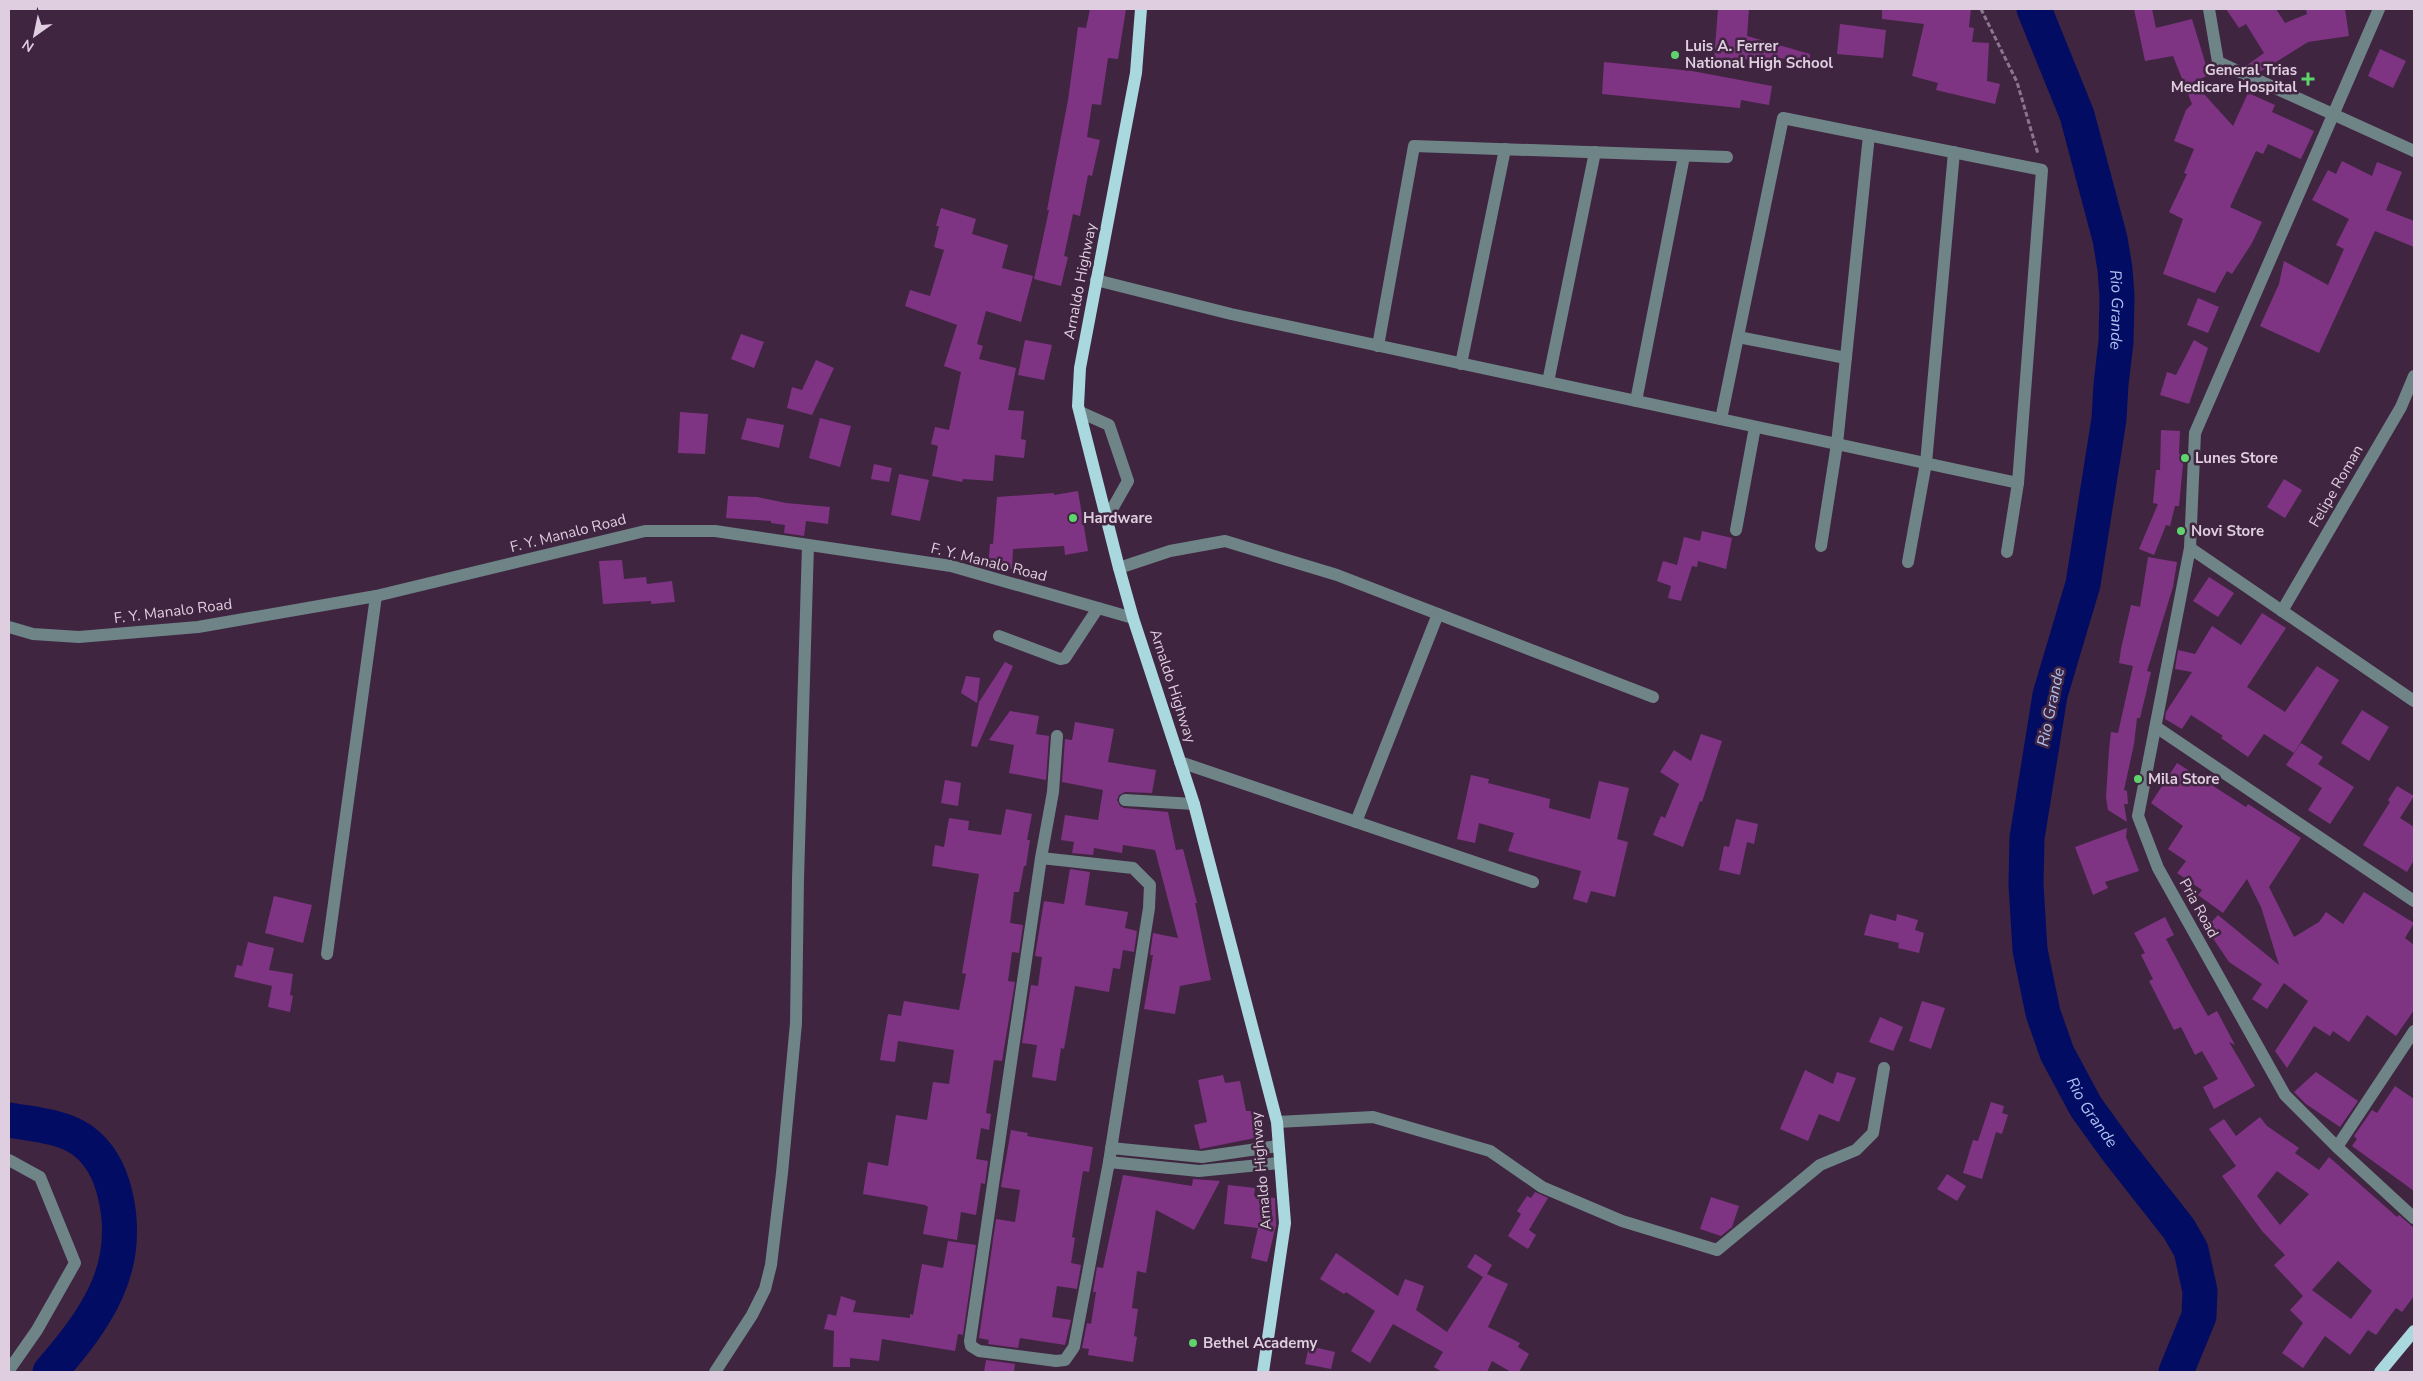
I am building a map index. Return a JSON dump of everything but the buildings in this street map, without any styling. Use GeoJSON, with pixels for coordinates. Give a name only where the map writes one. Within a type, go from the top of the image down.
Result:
{"type":"FeatureCollection","features":[{"type":"Feature","properties":{"kind":"main road","name":"Arnaldo Highway"},"geometry":{"type":"LineString","coordinates":[[1140,9],[1136,73],[1080,368],[1080,412],[1133,618],[1194,804],[1277,1122],[1285,1223],[1263,1372]]}},
{"type":"Feature","properties":{"kind":"main road"},"geometry":{"type":"LineString","coordinates":[[2380,1372],[2414,1331]]}},
{"type":"Feature","properties":{"kind":"street"},"geometry":{"type":"LineString","coordinates":[[2209,9],[2218,62],[2414,152]]}},
{"type":"Feature","properties":{"kind":"street","name":"Pria Road"},"geometry":{"type":"LineString","coordinates":[[2379,9],[2195,433],[2190,548],[2138,816],[2158,868],[2285,1095],[2337,1147],[2414,1218]]}},
{"type":"Feature","properties":{"kind":"street"},"geometry":{"type":"LineString","coordinates":[[1721,420],[1782,118],[2042,170],[2018,483],[2007,552]]}},
{"type":"Feature","properties":{"kind":"street"},"geometry":{"type":"LineString","coordinates":[[1821,546],[1837,444],[1869,135]]}},
{"type":"Feature","properties":{"kind":"street"},"geometry":{"type":"LineString","coordinates":[[1378,346],[1414,146],[1727,157]]}},
{"type":"Feature","properties":{"kind":"street"},"geometry":{"type":"LineString","coordinates":[[1462,364],[1506,149]]}},
{"type":"Feature","properties":{"kind":"street"},"geometry":{"type":"LineString","coordinates":[[1548,382],[1595,152]]}},
{"type":"Feature","properties":{"kind":"street"},"geometry":{"type":"LineString","coordinates":[[1908,562],[1926,464],[1954,152]]}},
{"type":"Feature","properties":{"kind":"street"},"geometry":{"type":"LineString","coordinates":[[1636,401],[1684,156]]}},
{"type":"Feature","properties":{"kind":"street"},"geometry":{"type":"LineString","coordinates":[[1096,280],[1230,314],[2018,483]]}},
{"type":"Feature","properties":{"kind":"street"},"geometry":{"type":"LineString","coordinates":[[1738,337],[1846,358]]}},
{"type":"Feature","properties":{"kind":"street","name":"Felipe Roman"},"geometry":{"type":"LineString","coordinates":[[2282,610],[2401,407],[2414,376]]}},
{"type":"Feature","properties":{"kind":"street"},"geometry":{"type":"LineString","coordinates":[[1080,412],[1109,425],[1128,481],[1107,518]]}},
{"type":"Feature","properties":{"kind":"street"},"geometry":{"type":"LineString","coordinates":[[1736,530],[1755,427]]}},
{"type":"Feature","properties":{"kind":"street","name":"F. Y. Manalo Road"},"geometry":{"type":"LineString","coordinates":[[9,627],[33,634],[79,637],[198,626],[376,596],[645,531],[715,532],[951,566],[1133,618]]}},
{"type":"Feature","properties":{"kind":"street"},"geometry":{"type":"LineString","coordinates":[[1119,568],[1170,551],[1225,541],[1337,575],[1653,697]]}},
{"type":"Feature","properties":{"kind":"street"},"geometry":{"type":"LineString","coordinates":[[715,1372],[752,1315],[765,1289],[771,1265],[782,1173],[796,1023],[798,879],[808,545]]}},
{"type":"Feature","properties":{"kind":"street"},"geometry":{"type":"LineString","coordinates":[[2190,548],[2414,701]]}},
{"type":"Feature","properties":{"kind":"street"},"geometry":{"type":"LineString","coordinates":[[327,954],[376,596]]}},
{"type":"Feature","properties":{"kind":"street"},"geometry":{"type":"LineString","coordinates":[[999,636],[1060,659],[1064,658],[1098,608]]}},
{"type":"Feature","properties":{"kind":"street"},"geometry":{"type":"LineString","coordinates":[[1356,822],[1438,614]]}},
{"type":"Feature","properties":{"kind":"street"},"geometry":{"type":"LineString","coordinates":[[2156,727],[2414,901]]}},
{"type":"Feature","properties":{"kind":"street"},"geometry":{"type":"LineString","coordinates":[[1041,858],[1133,868],[1150,885],[1149,908],[1109,1162],[1074,1347],[1065,1360],[1056,1361],[974,1349],[970,1341],[1041,858],[1053,792],[1057,736]]}},
{"type":"Feature","properties":{"kind":"street"},"geometry":{"type":"LineString","coordinates":[[1180,762],[1533,882]]}},
{"type":"Feature","properties":{"kind":"street"},"geometry":{"type":"LineString","coordinates":[[1125,800],[1194,804]]}},
{"type":"Feature","properties":{"kind":"street"},"geometry":{"type":"LineString","coordinates":[[2337,1147],[2414,1031]]}},
{"type":"Feature","properties":{"kind":"street"},"geometry":{"type":"LineString","coordinates":[[1277,1122],[1373,1118],[1490,1151],[1542,1187],[1622,1220],[1717,1250],[1820,1165],[1856,1150],[1873,1133],[1884,1068]]}},
{"type":"Feature","properties":{"kind":"street"},"geometry":{"type":"LineString","coordinates":[[1111,1148],[1202,1157],[1278,1146]]}},
{"type":"Feature","properties":{"kind":"street"},"geometry":{"type":"LineString","coordinates":[[1199,1172],[1202,1157]]}},
{"type":"Feature","properties":{"kind":"street"},"geometry":{"type":"LineString","coordinates":[[9,1160],[40,1176],[75,1263],[38,1330],[9,1370]]}},
{"type":"Feature","properties":{"kind":"street"},"geometry":{"type":"LineString","coordinates":[[1109,1162],[1199,1172],[1280,1163]]}},
{"type":"Feature","properties":{"kind":"path"},"geometry":{"type":"LineString","coordinates":[[1981,9],[2017,82],[2042,170]]}},
{"type":"Feature","properties":{"kind":"waterway","name":"Rio Grande"},"geometry":{"type":"LineString","coordinates":[[2034,9],[2077,115],[2110,239],[2117,296],[2116,342],[2109,419],[2083,584],[2050,695],[2027,838],[2026,884],[2030,950],[2043,1013],[2057,1053],[2086,1107],[2179,1229],[2191,1250],[2200,1291],[2199,1316],[2176,1372]]}},
{"type":"Feature","properties":{"kind":"waterway"},"geometry":{"type":"LineString","coordinates":[[9,1120],[56,1129],[82,1140],[99,1157],[115,1194],[119,1221],[119,1246],[114,1269],[106,1291],[96,1312],[50,1372]]}},
{"type":"Feature","properties":{"kind":"place","name":"Luis A. Ferrer National High School"},"geometry":{"type":"Point","coordinates":[1675,55]}},
{"type":"Feature","properties":{"kind":"place","name":"General Trias Medicare Hospital"},"geometry":{"type":"Point","coordinates":[2308,79]}},
{"type":"Feature","properties":{"kind":"place","name":"Lunes Store"},"geometry":{"type":"Point","coordinates":[2185,458]}},
{"type":"Feature","properties":{"kind":"place","name":"Hardware"},"geometry":{"type":"Point","coordinates":[1073,518]}},
{"type":"Feature","properties":{"kind":"place","name":"Novi Store"},"geometry":{"type":"Point","coordinates":[2181,531]}},
{"type":"Feature","properties":{"kind":"place","name":"Mila Store"},"geometry":{"type":"Point","coordinates":[2138,779]}},
{"type":"Feature","properties":{"kind":"place","name":"Bethel Academy"},"geometry":{"type":"Point","coordinates":[1193,1343]}}]}
